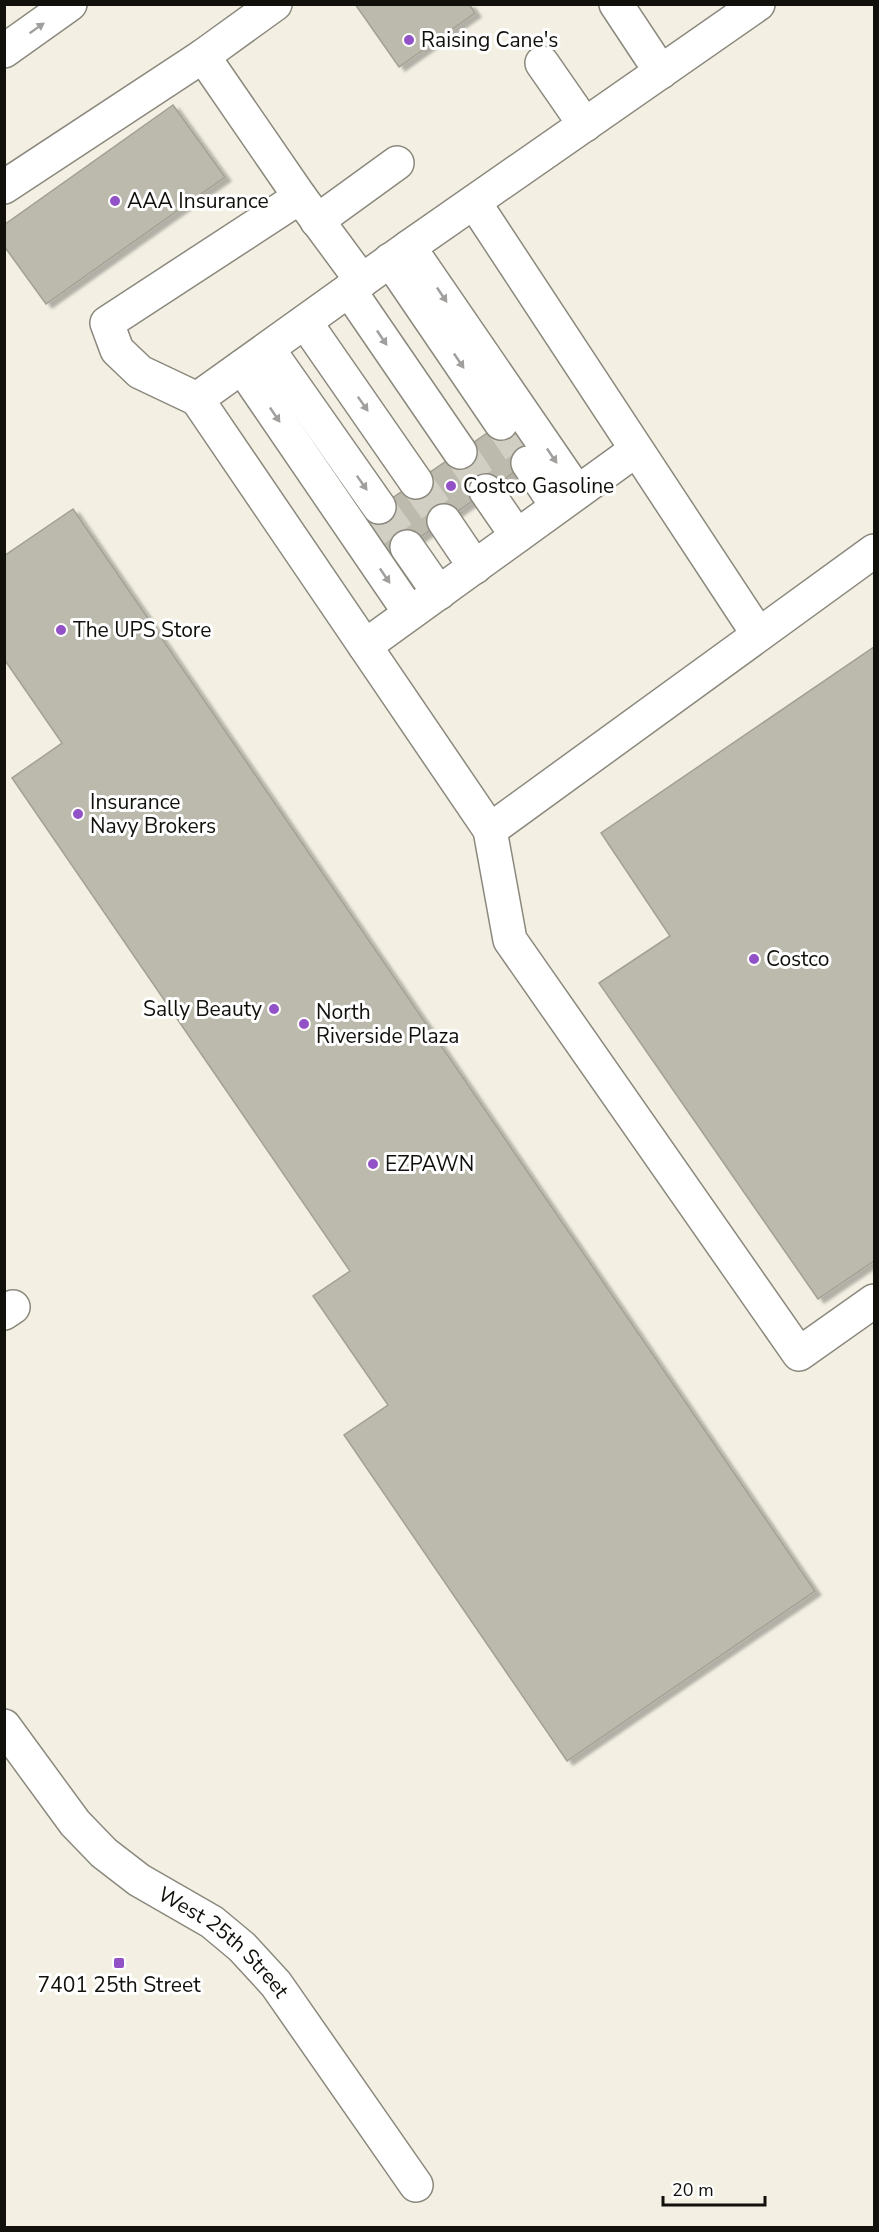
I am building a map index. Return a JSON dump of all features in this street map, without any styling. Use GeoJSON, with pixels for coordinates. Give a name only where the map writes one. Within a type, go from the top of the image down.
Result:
{"type":"FeatureCollection","features":[{"type":"Feature","properties":{"kind":"street"},"geometry":{"type":"LineString","coordinates":[[4,51],[70,4]]}},
{"type":"Feature","properties":{"kind":"street"},"geometry":{"type":"LineString","coordinates":[[4,187],[203,56],[275,4]]}},
{"type":"Feature","properties":{"kind":"street"},"geometry":{"type":"LineString","coordinates":[[616,4],[661,72]]}},
{"type":"Feature","properties":{"kind":"street"},"geometry":{"type":"LineString","coordinates":[[197,399],[399,254],[661,72],[736,11]]}},
{"type":"Feature","properties":{"kind":"street"},"geometry":{"type":"LineString","coordinates":[[203,56],[308,209],[460,452]]}},
{"type":"Feature","properties":{"kind":"street"},"geometry":{"type":"LineString","coordinates":[[542,63],[585,124]]}},
{"type":"Feature","properties":{"kind":"street"},"geometry":{"type":"LineString","coordinates":[[397,163],[308,209],[107,323],[117,351],[140,372],[197,399],[365,646],[490,830],[510,940],[799,1354],[874,1301]]}},
{"type":"Feature","properties":{"kind":"street"},"geometry":{"type":"LineString","coordinates":[[474,202],[758,634]]}},
{"type":"Feature","properties":{"kind":"street"},"geometry":{"type":"LineString","coordinates":[[399,254],[501,423]]}},
{"type":"Feature","properties":{"kind":"street"},"geometry":{"type":"LineString","coordinates":[[399,254],[567,499]]}},
{"type":"Feature","properties":{"kind":"street"},"geometry":{"type":"LineString","coordinates":[[305,322],[416,482]]}},
{"type":"Feature","properties":{"kind":"street"},"geometry":{"type":"LineString","coordinates":[[255,358],[379,507]]}},
{"type":"Feature","properties":{"kind":"street"},"geometry":{"type":"LineString","coordinates":[[255,358],[410,613]]}},
{"type":"Feature","properties":{"kind":"street"},"geometry":{"type":"LineString","coordinates":[[365,646],[636,450]]}},
{"type":"Feature","properties":{"kind":"street"},"geometry":{"type":"LineString","coordinates":[[528,463],[567,499]]}},
{"type":"Feature","properties":{"kind":"street"},"geometry":{"type":"LineString","coordinates":[[486,491],[517,536]]}},
{"type":"Feature","properties":{"kind":"street"},"geometry":{"type":"LineString","coordinates":[[444,521],[475,567]]}},
{"type":"Feature","properties":{"kind":"street"},"geometry":{"type":"LineString","coordinates":[[406,547],[438,593]]}},
{"type":"Feature","properties":{"kind":"street"},"geometry":{"type":"LineString","coordinates":[[490,830],[874,551]]}},
{"type":"Feature","properties":{"kind":"street","name":"West 25th Street"},"geometry":{"type":"LineString","coordinates":[[4,1726],[75,1823],[104,1853],[139,1880],[212,1922],[242,1947],[276,1984],[416,2185]]}},
{"type":"Feature","properties":{"kind":"building","name":"Raising Cane's"},"geometry":{"type":"Polygon","coordinates":[[[355,4],[469,4],[475,13],[399,67],[355,4]]]}},
{"type":"Feature","properties":{"kind":"building","name":"AAA Insurance"},"geometry":{"type":"Polygon","coordinates":[[[173,105],[225,177],[46,304],[4,246],[4,225],[173,105]]]}},
{"type":"Feature","properties":{"kind":"building","name":"Costco Gasoline"},"geometry":{"type":"Polygon","coordinates":[[[515,414],[542,453],[390,558],[363,518],[515,414]]]}},
{"type":"Feature","properties":{"kind":"building","name":"North Riverside Plaza"},"geometry":{"type":"Polygon","coordinates":[[[73,509],[815,1591],[567,1761],[344,1435],[388,1405],[313,1296],[350,1271],[12,778],[62,743],[4,659],[4,556],[73,509]]]}},
{"type":"Feature","properties":{"kind":"building","name":"Costco"},"geometry":{"type":"Polygon","coordinates":[[[874,647],[874,1261],[818,1299],[599,983],[670,936],[601,833],[874,647]]]}},
{"type":"Feature","properties":{"kind":"tunnel"},"geometry":{"type":"LineString","coordinates":[[501,423],[528,463]]}},
{"type":"Feature","properties":{"kind":"tunnel"},"geometry":{"type":"LineString","coordinates":[[460,452],[486,491]]}},
{"type":"Feature","properties":{"kind":"tunnel"},"geometry":{"type":"LineString","coordinates":[[416,482],[444,521]]}},
{"type":"Feature","properties":{"kind":"tunnel"},"geometry":{"type":"LineString","coordinates":[[379,507],[407,547]]}},
{"type":"Feature","properties":{"kind":"place","name":"Raising Cane's"},"geometry":{"type":"Point","coordinates":[409,40]}},
{"type":"Feature","properties":{"kind":"place","name":"AAA Insurance"},"geometry":{"type":"Point","coordinates":[115,201]}},
{"type":"Feature","properties":{"kind":"place","name":"Costco Gasoline"},"geometry":{"type":"Point","coordinates":[451,486]}},
{"type":"Feature","properties":{"kind":"place","name":"The UPS Store"},"geometry":{"type":"Point","coordinates":[61,630]}},
{"type":"Feature","properties":{"kind":"place","name":"Insurance Navy Brokers"},"geometry":{"type":"Point","coordinates":[78,814]}},
{"type":"Feature","properties":{"kind":"place","name":"Costco"},"geometry":{"type":"Point","coordinates":[754,959]}},
{"type":"Feature","properties":{"kind":"place","name":"Sally Beauty"},"geometry":{"type":"Point","coordinates":[274,1009]}},
{"type":"Feature","properties":{"kind":"place","name":"North Riverside Plaza"},"geometry":{"type":"Point","coordinates":[304,1024]}},
{"type":"Feature","properties":{"kind":"place","name":"EZPAWN"},"geometry":{"type":"Point","coordinates":[373,1164]}},
{"type":"Feature","properties":{"kind":"place","name":"7401 25th Street"},"geometry":{"type":"Point","coordinates":[119,1963]}}]}
